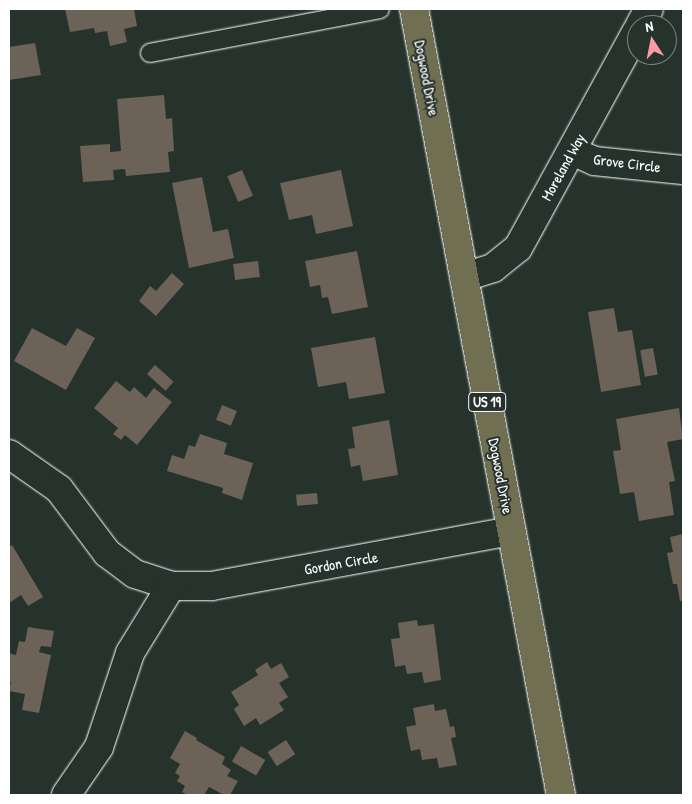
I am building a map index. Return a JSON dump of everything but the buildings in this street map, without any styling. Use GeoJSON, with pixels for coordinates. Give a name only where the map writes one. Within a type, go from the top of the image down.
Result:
{"type":"FeatureCollection","features":[{"type":"Feature","properties":{"kind":"main road","name":"Dogwood Drive"},"geometry":{"type":"LineString","coordinates":[[414,9],[561,795]]}},
{"type":"Feature","properties":{"kind":"street","name":"Moreland Way"},"geometry":{"type":"LineString","coordinates":[[464,277],[493,268],[518,248],[627,49]]}},
{"type":"Feature","properties":{"kind":"street","name":"Grove Circle"},"geometry":{"type":"LineString","coordinates":[[572,151],[594,162],[683,170]]}},
{"type":"Feature","properties":{"kind":"street","name":"Gordon Circle"},"geometry":{"type":"LineString","coordinates":[[9,454],[59,489],[107,553],[135,574],[171,586],[212,586],[511,531]]}},
{"type":"Feature","properties":{"kind":"street"},"geometry":{"type":"LineString","coordinates":[[66,795],[99,747],[130,653],[171,586]]}},
{"type":"Feature","properties":{"kind":"lane"},"geometry":{"type":"LineString","coordinates":[[150,52],[380,9]]}}]}
